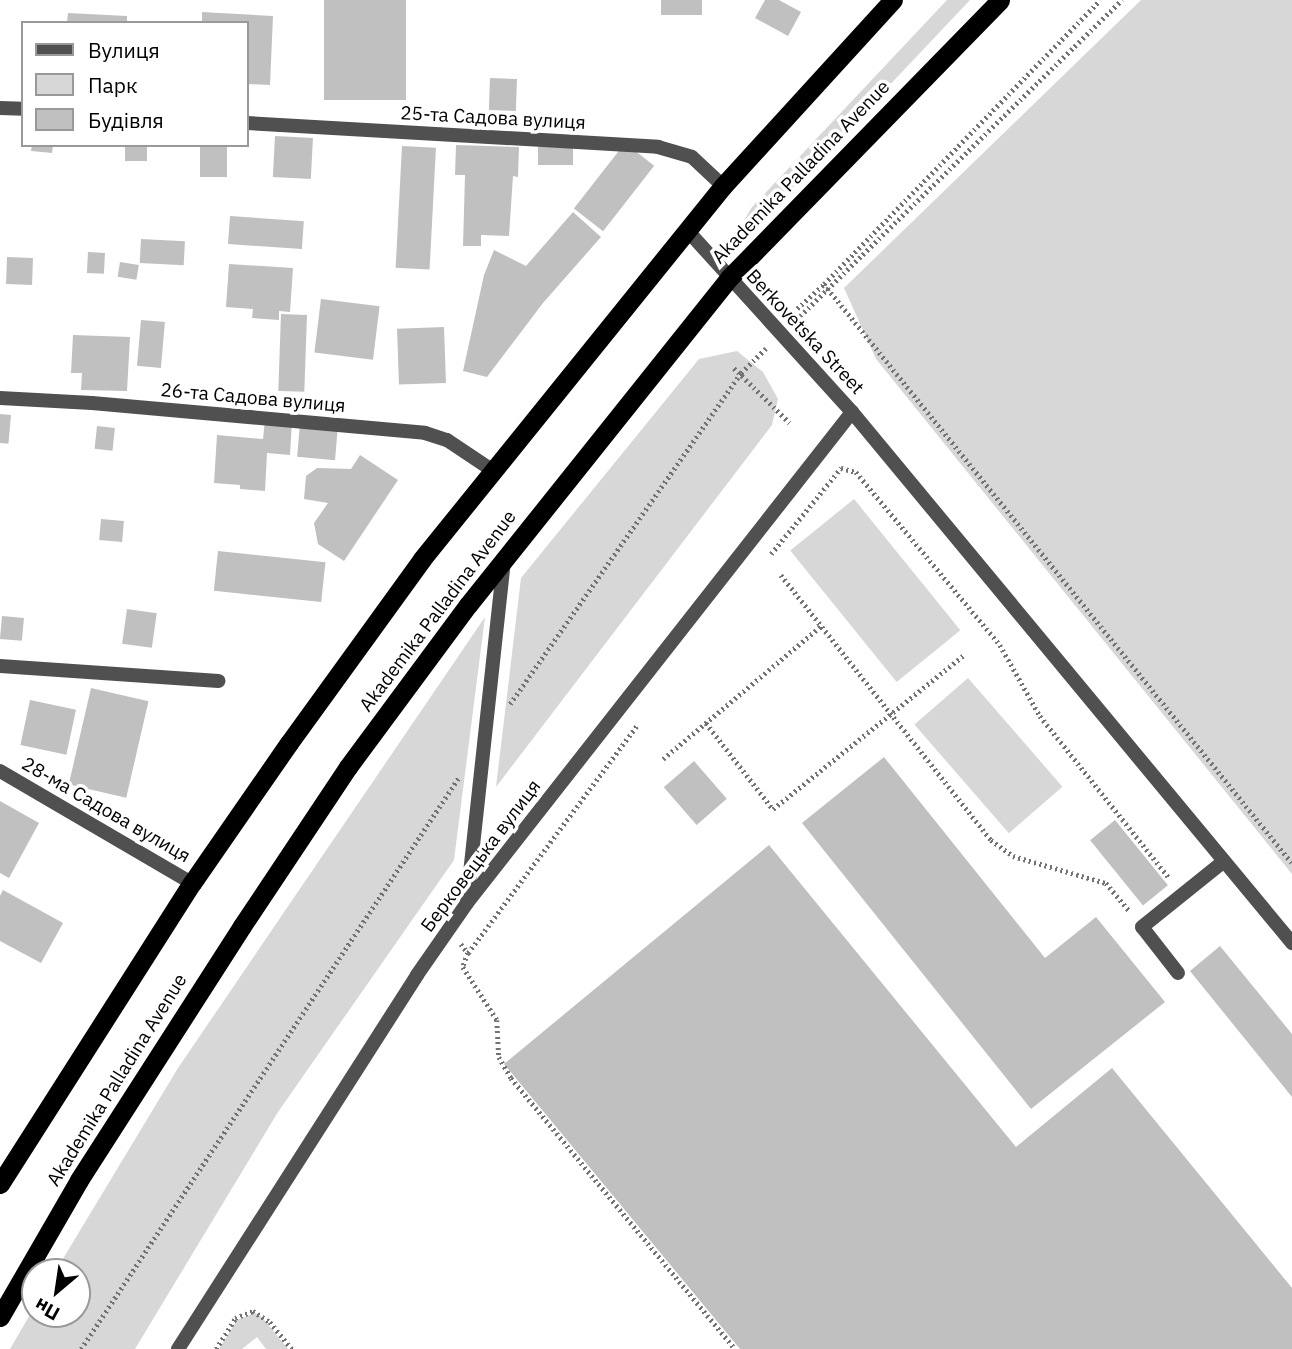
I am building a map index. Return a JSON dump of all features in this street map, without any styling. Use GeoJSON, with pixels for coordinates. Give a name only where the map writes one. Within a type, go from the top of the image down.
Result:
{"type":"FeatureCollection","features":[{"type":"Feature","properties":{"kind":"highway"},"geometry":{"type":"LineString","coordinates":[[0,1184],[192,883],[312,710],[492,470],[723,187],[893,0]]}},
{"type":"Feature","properties":{"kind":"highway","name":"Akademika Palladina Avenue"},"geometry":{"type":"LineString","coordinates":[[0,1317],[79,1180],[249,914],[348,767],[505,559],[729,278],[1000,0]]}},
{"type":"Feature","properties":{"kind":"street"},"geometry":{"type":"LineString","coordinates":[[0,108],[21,109]]}},
{"type":"Feature","properties":{"kind":"street","name":"25-та Садова вулиця"},"geometry":{"type":"LineString","coordinates":[[248,122],[658,147],[692,156],[723,187]]}},
{"type":"Feature","properties":{"kind":"street","name":"Berkovetska Street"},"geometry":{"type":"LineString","coordinates":[[687,230],[852,412],[1292,943]]}},
{"type":"Feature","properties":{"kind":"street","name":"26-та Садова вулиця"},"geometry":{"type":"LineString","coordinates":[[0,398],[92,403],[425,433],[447,440],[492,470]]}},
{"type":"Feature","properties":{"kind":"street","name":"Берковецька вулиця"},"geometry":{"type":"LineString","coordinates":[[178,1349],[270,1201],[467,903],[852,412]]}},
{"type":"Feature","properties":{"kind":"street"},"geometry":{"type":"LineString","coordinates":[[467,903],[505,559]]}},
{"type":"Feature","properties":{"kind":"street"},"geometry":{"type":"LineString","coordinates":[[0,666],[218,681]]}},
{"type":"Feature","properties":{"kind":"street","name":"28-ма Садова вулиця"},"geometry":{"type":"LineString","coordinates":[[0,771],[192,883]]}},
{"type":"Feature","properties":{"kind":"street"},"geometry":{"type":"LineString","coordinates":[[1178,973],[1142,926],[1224,861]]}},
{"type":"Feature","properties":{"kind":"path"},"geometry":{"type":"LineString","coordinates":[[775,328],[824,284],[1100,0]]}},
{"type":"Feature","properties":{"kind":"path"},"geometry":{"type":"LineString","coordinates":[[814,304],[1122,0]]}},
{"type":"Feature","properties":{"kind":"path"},"geometry":{"type":"LineString","coordinates":[[824,284],[1292,863]]}},
{"type":"Feature","properties":{"kind":"path"},"geometry":{"type":"LineString","coordinates":[[504,712],[741,373],[765,350]]}},
{"type":"Feature","properties":{"kind":"path"},"geometry":{"type":"LineString","coordinates":[[734,368],[790,423]]}},
{"type":"Feature","properties":{"kind":"path"},"geometry":{"type":"LineString","coordinates":[[765,561],[841,468],[856,472],[1000,645],[1040,716],[1182,895]]}},
{"type":"Feature","properties":{"kind":"path"},"geometry":{"type":"LineString","coordinates":[[781,575],[991,840],[1013,856],[1106,883],[1142,926]]}},
{"type":"Feature","properties":{"kind":"path"},"geometry":{"type":"LineString","coordinates":[[663,759],[821,626]]}},
{"type":"Feature","properties":{"kind":"path"},"geometry":{"type":"LineString","coordinates":[[706,723],[773,809],[964,655]]}},
{"type":"Feature","properties":{"kind":"path"},"geometry":{"type":"LineString","coordinates":[[640,720],[468,953],[463,967],[498,1020],[499,1057],[511,1078],[735,1349]]}},
{"type":"Feature","properties":{"kind":"path"},"geometry":{"type":"LineString","coordinates":[[81,1349],[467,765]]}},
{"type":"Feature","properties":{"kind":"path"},"geometry":{"type":"LineString","coordinates":[[456,938],[468,953]]}},
{"type":"Feature","properties":{"kind":"path"},"geometry":{"type":"LineString","coordinates":[[216,1349],[235,1318],[253,1311],[270,1322],[292,1349]]}},
{"type":"Feature","properties":{"kind":"green space"},"geometry":{"type":"Polygon","coordinates":[[[947,0],[970,0],[764,218],[756,223],[743,222],[752,207],[947,0]]]}},
{"type":"Feature","properties":{"kind":"green space"},"geometry":{"type":"Polygon","coordinates":[[[1141,0],[1292,0],[1292,874],[876,359],[844,288],[1141,0]]]}},
{"type":"Feature","properties":{"kind":"green space"},"geometry":{"type":"Polygon","coordinates":[[[737,351],[763,372],[778,399],[772,425],[496,787],[521,578],[699,359],[737,351]]]}},
{"type":"Feature","properties":{"kind":"green space"},"geometry":{"type":"Polygon","coordinates":[[[854,499],[960,630],[897,682],[790,551],[854,499]]]}},
{"type":"Feature","properties":{"kind":"green space"},"geometry":{"type":"Polygon","coordinates":[[[485,617],[454,860],[278,1112],[135,1349],[10,1349],[22,1328],[91,1328],[91,1258],[63,1258],[178,1068],[485,617]]]}},
{"type":"Feature","properties":{"kind":"green space"},"geometry":{"type":"Polygon","coordinates":[[[968,678],[1062,787],[1009,833],[914,725],[968,678]]]}},
{"type":"Feature","properties":{"kind":"green space"},"geometry":{"type":"Polygon","coordinates":[[[255,1313],[262,1317],[288,1349],[266,1349],[257,1337],[242,1349],[219,1349],[237,1320],[255,1313]]]}},
{"type":"Feature","properties":{"kind":"building"},"geometry":{"type":"Polygon","coordinates":[[[324,0],[406,0],[406,100],[324,100],[324,0]]]}},
{"type":"Feature","properties":{"kind":"building"},"geometry":{"type":"Polygon","coordinates":[[[661,0],[702,0],[702,15],[661,15],[661,0]]]}},
{"type":"Feature","properties":{"kind":"building"},"geometry":{"type":"Polygon","coordinates":[[[765,0],[779,0],[801,12],[788,36],[755,18],[765,0]]]}},
{"type":"Feature","properties":{"kind":"building"},"geometry":{"type":"Polygon","coordinates":[[[202,12],[273,16],[270,85],[248,84],[248,21],[202,21],[202,12]]]}},
{"type":"Feature","properties":{"kind":"building"},"geometry":{"type":"Polygon","coordinates":[[[68,13],[127,16],[127,21],[67,21],[68,13]]]}},
{"type":"Feature","properties":{"kind":"building"},"geometry":{"type":"Polygon","coordinates":[[[490,78],[517,79],[516,111],[489,110],[490,78]]]}},
{"type":"Feature","properties":{"kind":"building"},"geometry":{"type":"Polygon","coordinates":[[[275,136],[313,138],[311,179],[273,177],[275,136]]]}},
{"type":"Feature","properties":{"kind":"building"},"geometry":{"type":"Polygon","coordinates":[[[625,143],[654,166],[603,231],[574,208],[625,143]]]}},
{"type":"Feature","properties":{"kind":"building"},"geometry":{"type":"Polygon","coordinates":[[[456,145],[519,147],[518,177],[513,176],[509,236],[481,235],[481,246],[463,246],[465,175],[455,175],[456,145]]]}},
{"type":"Feature","properties":{"kind":"building"},"geometry":{"type":"Polygon","coordinates":[[[402,146],[436,148],[430,270],[396,268],[402,146]]]}},
{"type":"Feature","properties":{"kind":"building"},"geometry":{"type":"Polygon","coordinates":[[[32,147],[53,147],[52,153],[31,151],[32,147]]]}},
{"type":"Feature","properties":{"kind":"building"},"geometry":{"type":"Polygon","coordinates":[[[125,147],[147,147],[147,161],[125,161],[125,147]]]}},
{"type":"Feature","properties":{"kind":"building"},"geometry":{"type":"Polygon","coordinates":[[[200,147],[227,147],[227,177],[200,177],[200,147]]]}},
{"type":"Feature","properties":{"kind":"building"},"geometry":{"type":"Polygon","coordinates":[[[538,147],[573,147],[573,165],[538,165],[538,147]]]}},
{"type":"Feature","properties":{"kind":"building"},"geometry":{"type":"Polygon","coordinates":[[[573,212],[601,237],[543,303],[487,377],[463,371],[484,275],[494,250],[526,266],[573,212]]]}},
{"type":"Feature","properties":{"kind":"building"},"geometry":{"type":"Polygon","coordinates":[[[230,216],[304,221],[302,249],[228,244],[230,216]]]}},
{"type":"Feature","properties":{"kind":"building"},"geometry":{"type":"Polygon","coordinates":[[[141,239],[185,241],[184,265],[140,263],[141,239]]]}},
{"type":"Feature","properties":{"kind":"building"},"geometry":{"type":"Polygon","coordinates":[[[88,252],[105,253],[104,274],[87,273],[88,252]]]}},
{"type":"Feature","properties":{"kind":"building"},"geometry":{"type":"Polygon","coordinates":[[[7,257],[33,258],[32,285],[6,284],[7,257]]]}},
{"type":"Feature","properties":{"kind":"building"},"geometry":{"type":"Polygon","coordinates":[[[120,262],[139,265],[136,280],[118,277],[120,262]]]}},
{"type":"Feature","properties":{"kind":"building"},"geometry":{"type":"Polygon","coordinates":[[[229,264],[293,268],[290,312],[279,311],[279,320],[252,318],[253,309],[226,307],[229,264]]]}},
{"type":"Feature","properties":{"kind":"building"},"geometry":{"type":"Polygon","coordinates":[[[321,299],[380,306],[373,360],[314,353],[321,299]]]}},
{"type":"Feature","properties":{"kind":"building"},"geometry":{"type":"Polygon","coordinates":[[[281,314],[307,315],[304,392],[278,391],[281,314]]]}},
{"type":"Feature","properties":{"kind":"building"},"geometry":{"type":"Polygon","coordinates":[[[141,320],[165,322],[161,368],[137,366],[141,320]]]}},
{"type":"Feature","properties":{"kind":"building"},"geometry":{"type":"Polygon","coordinates":[[[444,327],[446,383],[399,385],[397,329],[444,327]]]}},
{"type":"Feature","properties":{"kind":"building"},"geometry":{"type":"Polygon","coordinates":[[[73,335],[130,337],[127,391],[81,390],[82,373],[71,373],[73,335]]]}},
{"type":"Feature","properties":{"kind":"building"},"geometry":{"type":"Polygon","coordinates":[[[0,414],[11,415],[8,444],[0,443],[0,414]]]}},
{"type":"Feature","properties":{"kind":"building"},"geometry":{"type":"Polygon","coordinates":[[[265,420],[292,422],[290,455],[267,453],[265,491],[214,483],[217,435],[263,439],[265,420]]]}},
{"type":"Feature","properties":{"kind":"building"},"geometry":{"type":"Polygon","coordinates":[[[300,424],[338,427],[335,460],[297,457],[300,424]]]}},
{"type":"Feature","properties":{"kind":"building"},"geometry":{"type":"Polygon","coordinates":[[[97,426],[115,428],[112,451],[95,449],[97,426]]]}},
{"type":"Feature","properties":{"kind":"building"},"geometry":{"type":"Polygon","coordinates":[[[360,455],[398,480],[344,561],[318,544],[314,523],[328,503],[304,499],[306,476],[317,468],[351,469],[360,455]]]}},
{"type":"Feature","properties":{"kind":"building"},"geometry":{"type":"Polygon","coordinates":[[[101,519],[124,521],[122,542],[99,540],[101,519]]]}},
{"type":"Feature","properties":{"kind":"building"},"geometry":{"type":"Polygon","coordinates":[[[218,551],[325,562],[321,602],[214,591],[218,551]]]}},
{"type":"Feature","properties":{"kind":"building"},"geometry":{"type":"Polygon","coordinates":[[[127,609],[157,613],[152,648],[122,644],[127,609]]]}},
{"type":"Feature","properties":{"kind":"building"},"geometry":{"type":"Polygon","coordinates":[[[2,616],[24,618],[22,641],[0,639],[2,616]]]}},
{"type":"Feature","properties":{"kind":"building"},"geometry":{"type":"Polygon","coordinates":[[[91,688],[148,701],[126,798],[69,784],[91,688]]]}},
{"type":"Feature","properties":{"kind":"building"},"geometry":{"type":"Polygon","coordinates":[[[30,700],[76,710],[66,755],[20,745],[30,700]]]}},
{"type":"Feature","properties":{"kind":"building"},"geometry":{"type":"Polygon","coordinates":[[[884,757],[1045,958],[1096,917],[1165,1002],[1031,1109],[802,823],[884,757]]]}},
{"type":"Feature","properties":{"kind":"building"},"geometry":{"type":"Polygon","coordinates":[[[694,761],[727,799],[697,825],[664,787],[694,761]]]}},
{"type":"Feature","properties":{"kind":"building"},"geometry":{"type":"Polygon","coordinates":[[[0,801],[39,823],[9,878],[0,873],[0,801]]]}},
{"type":"Feature","properties":{"kind":"building"},"geometry":{"type":"Polygon","coordinates":[[[1115,820],[1168,885],[1143,905],[1090,840],[1115,820]]]}},
{"type":"Feature","properties":{"kind":"building"},"geometry":{"type":"Polygon","coordinates":[[[769,845],[1016,1147],[1112,1068],[1292,1288],[1292,1349],[740,1349],[504,1064],[769,845]]]}},
{"type":"Feature","properties":{"kind":"building"},"geometry":{"type":"Polygon","coordinates":[[[3,890],[63,923],[41,963],[0,941],[0,896],[3,890]]]}},
{"type":"Feature","properties":{"kind":"building"},"geometry":{"type":"Polygon","coordinates":[[[1220,946],[1292,1034],[1292,1097],[1190,971],[1220,946]]]}}]}
